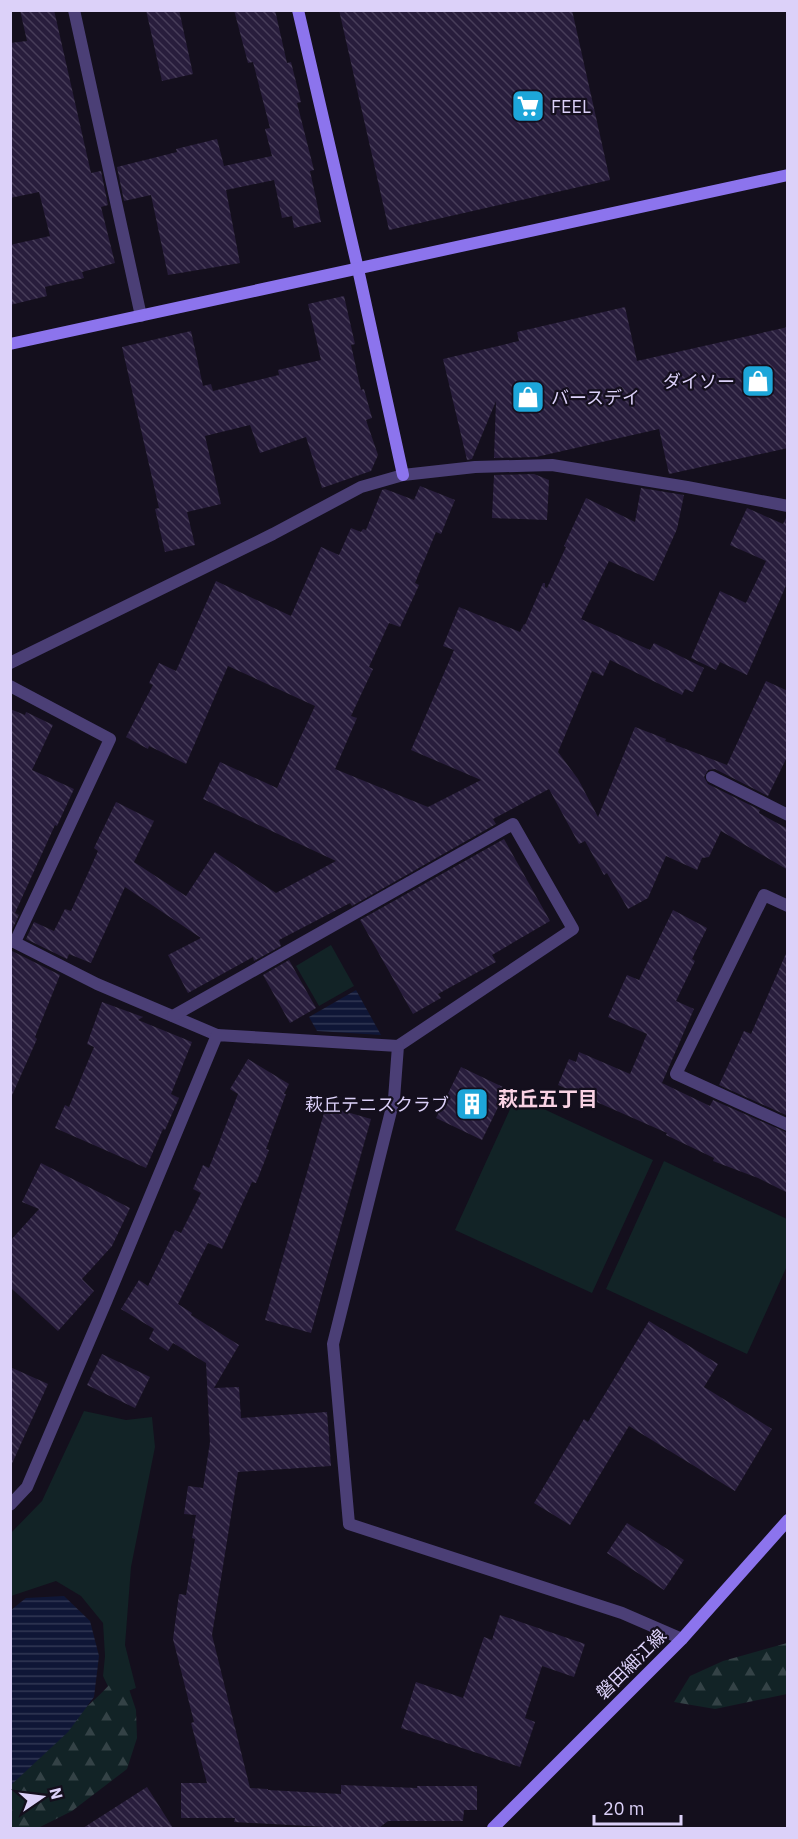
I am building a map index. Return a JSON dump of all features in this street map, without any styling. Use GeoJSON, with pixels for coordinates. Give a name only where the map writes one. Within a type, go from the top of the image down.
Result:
{"type":"FeatureCollection","features":[{"type":"Feature","properties":{"kind":"street"},"geometry":{"type":"LineString","coordinates":[[74,10],[141,316]]}},
{"type":"Feature","properties":{"kind":"street"},"geometry":{"type":"LineString","coordinates":[[298,10],[403,475]]}},
{"type":"Feature","properties":{"kind":"street"},"geometry":{"type":"LineString","coordinates":[[10,344],[788,175]]}},
{"type":"Feature","properties":{"kind":"street"},"geometry":{"type":"LineString","coordinates":[[10,663],[273,534],[361,487],[403,475],[475,467],[552,465],[788,506]]}},
{"type":"Feature","properties":{"kind":"street"},"geometry":{"type":"LineString","coordinates":[[10,686],[110,739],[13,941],[93,982],[217,1035],[399,1047],[573,929],[513,824],[173,1016]]}},
{"type":"Feature","properties":{"kind":"street"},"geometry":{"type":"LineString","coordinates":[[712,777],[788,815]]}},
{"type":"Feature","properties":{"kind":"street"},"geometry":{"type":"LineString","coordinates":[[788,906],[764,895],[676,1074],[788,1125]]}},
{"type":"Feature","properties":{"kind":"street"},"geometry":{"type":"LineString","coordinates":[[10,1505],[27,1487],[217,1035]]}},
{"type":"Feature","properties":{"kind":"street"},"geometry":{"type":"LineString","coordinates":[[399,1047],[394,1099],[333,1344],[349,1524],[622,1613],[682,1639]]}},
{"type":"Feature","properties":{"kind":"street","name":"磐田細江線"},"geometry":{"type":"LineString","coordinates":[[493,1828],[682,1639],[788,1520]]}},
{"type":"Feature","properties":{"kind":"green space"},"geometry":{"type":"Polygon","coordinates":[[[331,945],[354,986],[319,1006],[296,966],[331,945]]]}},
{"type":"Feature","properties":{"kind":"green space"},"geometry":{"type":"Polygon","coordinates":[[[516,1096],[653,1160],[592,1293],[455,1230],[516,1096]]]}},
{"type":"Feature","properties":{"kind":"green space"},"geometry":{"type":"Polygon","coordinates":[[[664,1161],[787,1219],[787,1266],[747,1354],[606,1289],[664,1161]]]}},
{"type":"Feature","properties":{"kind":"green space"},"geometry":{"type":"Polygon","coordinates":[[[84,1411],[126,1420],[152,1417],[155,1447],[131,1567],[125,1645],[136,1688],[113,1697],[103,1676],[105,1656],[103,1623],[81,1596],[56,1581],[11,1596],[10,1534],[42,1501],[84,1411]]]}},
{"type":"Feature","properties":{"kind":"green space"},"geometry":{"type":"Polygon","coordinates":[[[787,1643],[787,1694],[715,1709],[674,1702],[690,1676],[723,1661],[787,1643]]]}},
{"type":"Feature","properties":{"kind":"green space"},"geometry":{"type":"Polygon","coordinates":[[[114,1680],[127,1683],[136,1710],[137,1738],[127,1769],[72,1811],[38,1828],[11,1828],[11,1767],[65,1726],[114,1680]]]}},
{"type":"Feature","properties":{"kind":"water"},"geometry":{"type":"Polygon","coordinates":[[[356,990],[381,1035],[317,1031],[309,1017],[356,990]]]}},
{"type":"Feature","properties":{"kind":"water"},"geometry":{"type":"Polygon","coordinates":[[[64,1596],[90,1621],[99,1656],[94,1697],[68,1732],[11,1785],[11,1610],[26,1598],[64,1596]]]}},
{"type":"Feature","properties":{"kind":"building"},"geometry":{"type":"Polygon","coordinates":[[[20,10],[54,10],[91,173],[101,171],[108,205],[101,207],[115,263],[82,272],[84,278],[45,287],[47,296],[10,305],[10,245],[50,236],[39,192],[10,198],[10,43],[27,41],[20,10]]]}},
{"type":"Feature","properties":{"kind":"building"},"geometry":{"type":"Polygon","coordinates":[[[146,10],[179,10],[193,74],[162,81],[146,10]]]}},
{"type":"Feature","properties":{"kind":"building"},"geometry":{"type":"Polygon","coordinates":[[[234,10],[275,10],[287,63],[291,62],[301,102],[297,103],[314,170],[310,171],[321,222],[294,228],[292,216],[282,218],[274,180],[226,190],[240,263],[168,275],[151,195],[124,201],[117,167],[217,139],[224,166],[272,156],[265,129],[270,128],[253,62],[248,63],[234,10]]]}},
{"type":"Feature","properties":{"kind":"building"},"geometry":{"type":"Polygon","coordinates":[[[339,10],[572,10],[610,180],[389,230],[339,10]]]}},
{"type":"Feature","properties":{"kind":"building"},"geometry":{"type":"Polygon","coordinates":[[[344,296],[355,344],[351,345],[361,390],[364,389],[372,418],[366,420],[378,455],[371,471],[322,488],[306,437],[260,453],[250,425],[205,436],[221,504],[187,512],[195,545],[165,552],[155,509],[159,508],[122,347],[191,331],[203,386],[211,384],[213,391],[279,375],[278,370],[321,360],[308,304],[344,296]]]}},
{"type":"Feature","properties":{"kind":"building"},"geometry":{"type":"Polygon","coordinates":[[[625,307],[637,361],[788,327],[788,448],[669,474],[659,429],[536,457],[494,458],[496,401],[472,459],[467,460],[443,359],[519,341],[517,332],[625,307]]]}},
{"type":"Feature","properties":{"kind":"building"},"geometry":{"type":"Polygon","coordinates":[[[534,474],[549,480],[547,520],[492,518],[494,475],[534,474]]]}},
{"type":"Feature","properties":{"kind":"building"},"geometry":{"type":"Polygon","coordinates":[[[420,486],[455,500],[441,534],[436,532],[415,583],[419,585],[400,627],[389,623],[369,667],[373,669],[351,716],[357,718],[335,769],[428,807],[481,780],[411,750],[454,650],[443,646],[459,607],[520,632],[543,583],[547,588],[586,498],[635,522],[641,488],[684,495],[677,529],[654,581],[609,561],[581,619],[650,650],[654,643],[704,668],[693,692],[685,689],[682,695],[610,660],[603,676],[592,671],[558,752],[578,779],[598,817],[635,727],[727,765],[766,681],[788,691],[788,755],[768,796],[715,769],[708,770],[704,777],[708,784],[760,810],[759,813],[788,829],[788,870],[721,831],[709,857],[702,858],[697,870],[666,856],[648,898],[628,909],[607,873],[604,875],[585,841],[579,844],[549,789],[493,819],[496,824],[352,906],[350,903],[279,940],[281,946],[254,961],[253,957],[188,993],[168,955],[201,938],[125,887],[91,963],[69,954],[67,959],[26,939],[34,922],[54,931],[65,909],[71,911],[98,851],[94,848],[116,802],[154,821],[134,862],[186,896],[215,852],[276,893],[336,861],[203,799],[220,762],[277,788],[315,706],[228,666],[186,764],[149,746],[148,749],[126,737],[153,685],[149,683],[159,663],[176,671],[216,581],[291,616],[321,547],[339,555],[351,528],[361,532],[363,529],[366,530],[382,490],[385,489],[414,500],[420,486]]]}},
{"type":"Feature","properties":{"kind":"building"},"geometry":{"type":"Polygon","coordinates":[[[747,508],[783,524],[788,514],[788,581],[747,675],[720,662],[716,670],[691,658],[720,591],[746,603],[766,561],[730,545],[747,508]]]}},
{"type":"Feature","properties":{"kind":"building"},"geometry":{"type":"Polygon","coordinates":[[[10,709],[25,715],[26,712],[53,725],[32,770],[74,789],[15,913],[19,915],[11,932],[10,709]]]}},
{"type":"Feature","properties":{"kind":"building"},"geometry":{"type":"Polygon","coordinates":[[[504,839],[550,921],[492,955],[496,962],[438,994],[441,998],[413,1014],[360,920],[504,839]]]}},
{"type":"Feature","properties":{"kind":"building"},"geometry":{"type":"Polygon","coordinates":[[[673,910],[707,928],[692,959],[695,961],[676,1001],[694,1009],[662,1083],[710,1106],[713,1100],[788,1133],[788,1193],[758,1178],[713,1161],[714,1158],[666,1135],[667,1133],[558,1085],[569,1059],[576,1062],[579,1052],[630,1074],[647,1034],[608,1017],[627,975],[639,980],[673,910]]]}},
{"type":"Feature","properties":{"kind":"building"},"geometry":{"type":"Polygon","coordinates":[[[788,949],[788,1116],[719,1085],[744,1031],[751,1034],[788,949]]]}},
{"type":"Feature","properties":{"kind":"building"},"geometry":{"type":"Polygon","coordinates":[[[10,950],[60,975],[35,1037],[37,1039],[10,1100],[10,950]]]}},
{"type":"Feature","properties":{"kind":"building"},"geometry":{"type":"Polygon","coordinates":[[[289,960],[316,1008],[290,1023],[263,975],[289,960]]]}},
{"type":"Feature","properties":{"kind":"building"},"geometry":{"type":"Polygon","coordinates":[[[102,1002],[143,1017],[138,1020],[192,1042],[171,1094],[179,1098],[146,1168],[55,1128],[65,1105],[69,1107],[94,1047],[87,1044],[102,1002]]]}},
{"type":"Feature","properties":{"kind":"building"},"geometry":{"type":"Polygon","coordinates":[[[248,1059],[289,1084],[266,1149],[269,1150],[256,1183],[252,1182],[222,1249],[208,1243],[178,1304],[192,1313],[191,1315],[239,1345],[214,1388],[239,1387],[241,1418],[327,1412],[331,1466],[238,1472],[212,1635],[250,1788],[341,1794],[341,1785],[417,1788],[417,1786],[477,1786],[477,1810],[464,1810],[463,1821],[388,1821],[379,1828],[345,1828],[234,1822],[235,1818],[181,1818],[181,1783],[207,1783],[173,1639],[179,1594],[186,1595],[195,1539],[192,1538],[196,1515],[184,1514],[188,1486],[203,1488],[210,1442],[206,1363],[173,1343],[168,1351],[149,1339],[154,1329],[121,1309],[139,1280],[148,1286],[175,1230],[181,1233],[201,1193],[193,1189],[203,1165],[209,1168],[238,1094],[230,1089],[248,1059]]]}},
{"type":"Feature","properties":{"kind":"building","name":"萩丘テニスクラブ"},"geometry":{"type":"Polygon","coordinates":[[[461,1067],[507,1089],[482,1140],[436,1118],[461,1067]]]}},
{"type":"Feature","properties":{"kind":"building"},"geometry":{"type":"Polygon","coordinates":[[[326,1106],[371,1119],[311,1333],[265,1320],[326,1106]]]}},
{"type":"Feature","properties":{"kind":"building"},"geometry":{"type":"Polygon","coordinates":[[[41,1163],[130,1208],[112,1246],[82,1279],[94,1291],[58,1331],[10,1287],[10,1241],[39,1209],[22,1202],[41,1163]]]}},
{"type":"Feature","properties":{"kind":"building"},"geometry":{"type":"Polygon","coordinates":[[[649,1321],[718,1364],[704,1387],[772,1429],[735,1491],[629,1426],[570,1525],[534,1503],[584,1419],[588,1422],[649,1321]]]}},
{"type":"Feature","properties":{"kind":"building"},"geometry":{"type":"Polygon","coordinates":[[[102,1354],[150,1377],[135,1408],[87,1385],[102,1354]]]}},
{"type":"Feature","properties":{"kind":"building"},"geometry":{"type":"Polygon","coordinates":[[[10,1367],[48,1384],[10,1468],[10,1367]]]}},
{"type":"Feature","properties":{"kind":"building"},"geometry":{"type":"Polygon","coordinates":[[[627,1523],[684,1560],[664,1590],[607,1553],[627,1523]]]}},
{"type":"Feature","properties":{"kind":"building"},"geometry":{"type":"Polygon","coordinates":[[[500,1615],[585,1644],[574,1677],[542,1666],[525,1718],[535,1722],[520,1767],[401,1728],[416,1682],[463,1698],[484,1637],[492,1640],[500,1615]]]}},
{"type":"Feature","properties":{"kind":"building"},"geometry":{"type":"Polygon","coordinates":[[[147,1787],[173,1828],[83,1828],[147,1787]]]}},
{"type":"Feature","properties":{"kind":"place","name":"FEEL"},"geometry":{"type":"Point","coordinates":[528,106]}},
{"type":"Feature","properties":{"kind":"place","name":"ダイソー"},"geometry":{"type":"Point","coordinates":[758,381]}},
{"type":"Feature","properties":{"kind":"place","name":"バースデイ"},"geometry":{"type":"Point","coordinates":[528,397]}},
{"type":"Feature","properties":{"kind":"place","name":"萩丘テニスクラブ"},"geometry":{"type":"Point","coordinates":[472,1104]}},
{"type":"Feature","properties":{"kind":"district","name":"萩丘五丁目"},"geometry":{"type":"Point","coordinates":[548,1098]}}]}
